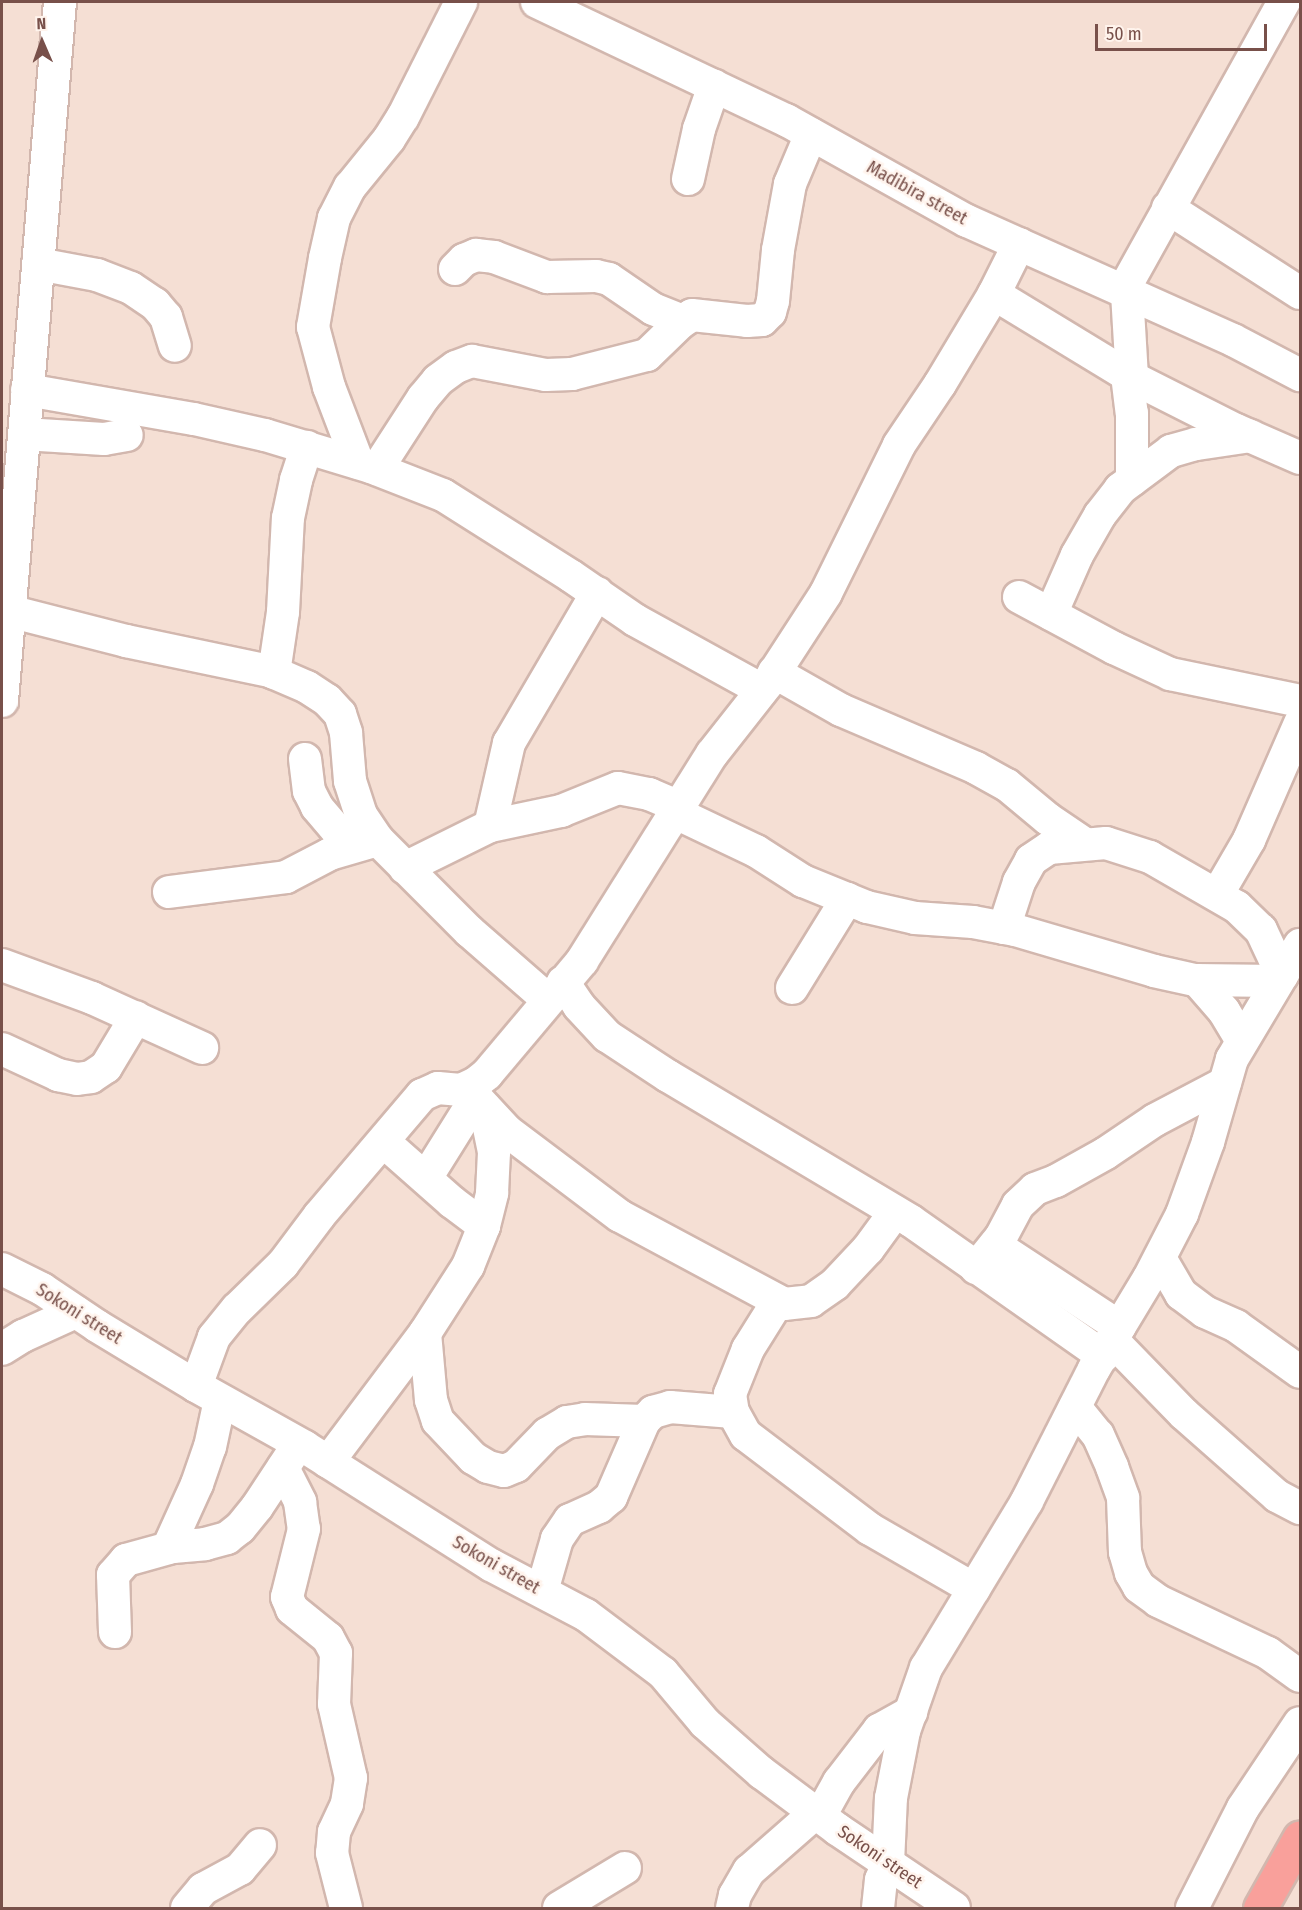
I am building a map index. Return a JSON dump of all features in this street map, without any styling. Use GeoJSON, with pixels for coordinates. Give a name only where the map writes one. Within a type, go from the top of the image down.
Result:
{"type":"FeatureCollection","features":[{"type":"Feature","properties":{"kind":"highway"},"geometry":{"type":"LineString","coordinates":[[1260,1908],[1296,1858]]}},
{"type":"Feature","properties":{"kind":"street"},"geometry":{"type":"LineString","coordinates":[[2,701],[19,415],[38,264],[60,2]]}},
{"type":"Feature","properties":{"kind":"street"},"geometry":{"type":"LineString","coordinates":[[368,466],[329,387],[314,327],[325,258],[334,218],[350,187],[389,139],[403,117],[461,2]]}},
{"type":"Feature","properties":{"kind":"street"},"geometry":{"type":"LineString","coordinates":[[1132,480],[1132,413],[1125,292],[1168,208],[1284,2]]}},
{"type":"Feature","properties":{"kind":"street","name":"Madibira street"},"geometry":{"type":"LineString","coordinates":[[543,3],[811,134],[967,221],[1233,340],[1300,375]]}},
{"type":"Feature","properties":{"kind":"street"},"geometry":{"type":"LineString","coordinates":[[688,179],[702,120],[714,86]]}},
{"type":"Feature","properties":{"kind":"street"},"geometry":{"type":"LineString","coordinates":[[368,466],[438,380],[456,367],[472,361],[546,375],[572,374],[647,355],[682,321],[692,315],[747,321],[762,320],[770,312],[790,184],[811,134]]}},
{"type":"Feature","properties":{"kind":"street"},"geometry":{"type":"LineString","coordinates":[[1168,208],[1300,293]]}},
{"type":"Feature","properties":{"kind":"street"},"geometry":{"type":"LineString","coordinates":[[426,1178],[476,1098],[487,1074],[582,961],[712,754],[768,681],[826,593],[899,445],[940,384],[994,294],[1019,244]]}},
{"type":"Feature","properties":{"kind":"street"},"geometry":{"type":"LineString","coordinates":[[455,269],[464,260],[476,255],[494,257],[547,277],[596,276],[609,279],[653,309],[682,321]]}},
{"type":"Feature","properties":{"kind":"street"},"geometry":{"type":"LineString","coordinates":[[38,264],[97,275],[131,288],[155,304],[166,317],[175,346]]}},
{"type":"Feature","properties":{"kind":"street"},"geometry":{"type":"LineString","coordinates":[[994,294],[1129,376],[1300,458]]}},
{"type":"Feature","properties":{"kind":"street"},"geometry":{"type":"LineString","coordinates":[[19,415],[104,439],[127,435]]}},
{"type":"Feature","properties":{"kind":"street"},"geometry":{"type":"LineString","coordinates":[[19,415],[194,419],[307,447],[368,466],[443,495],[597,593],[635,620],[768,681],[976,768],[1007,785],[1048,819],[1085,844]]}},
{"type":"Feature","properties":{"kind":"street"},"geometry":{"type":"LineString","coordinates":[[1051,614],[1077,555],[1100,515],[1120,489],[1171,451],[1196,444],[1250,435]]}},
{"type":"Feature","properties":{"kind":"street"},"geometry":{"type":"LineString","coordinates":[[274,673],[283,612],[288,518],[296,480],[307,447]]}},
{"type":"Feature","properties":{"kind":"street"},"geometry":{"type":"LineString","coordinates":[[490,826],[509,743],[597,593]]}},
{"type":"Feature","properties":{"kind":"street"},"geometry":{"type":"LineString","coordinates":[[1019,597],[1114,648],[1170,674],[1300,701]]}},
{"type":"Feature","properties":{"kind":"street"},"geometry":{"type":"LineString","coordinates":[[7,604],[97,634],[274,673],[307,687],[327,700],[340,714],[346,734],[350,781],[360,815],[364,844]]}},
{"type":"Feature","properties":{"kind":"street"},"geometry":{"type":"LineString","coordinates":[[1217,895],[1249,840],[1300,723]]}},
{"type":"Feature","properties":{"kind":"street"},"geometry":{"type":"LineString","coordinates":[[305,759],[309,791],[317,807],[364,844],[405,868],[469,931],[579,1006],[607,1036],[668,1076],[895,1212],[986,1256],[1112,1341],[1184,1414],[1277,1496],[1300,1508]]}},
{"type":"Feature","properties":{"kind":"street"},"geometry":{"type":"LineString","coordinates":[[405,868],[490,826],[561,812],[618,788],[649,794],[756,851],[803,881],[892,914],[973,922],[1004,928],[1154,971],[1197,980],[1280,978]]}},
{"type":"Feature","properties":{"kind":"street"},"geometry":{"type":"LineString","coordinates":[[1004,928],[1019,882],[1031,860],[1049,848],[1106,843],[1150,857],[1237,907],[1261,930],[1280,978]]}},
{"type":"Feature","properties":{"kind":"street"},"geometry":{"type":"LineString","coordinates":[[169,892],[286,877],[364,844]]}},
{"type":"Feature","properties":{"kind":"street"},"geometry":{"type":"LineString","coordinates":[[792,988],[847,899]]}},
{"type":"Feature","properties":{"kind":"street"},"geometry":{"type":"LineString","coordinates":[[878,1908],[881,1880],[888,1863],[891,1798],[904,1731],[926,1668],[1027,1500],[1075,1407],[1160,1258],[1182,1214],[1232,1059],[1300,945]]}},
{"type":"Feature","properties":{"kind":"street"},"geometry":{"type":"LineString","coordinates":[[2,965],[136,1017],[202,1048]]}},
{"type":"Feature","properties":{"kind":"street"},"geometry":{"type":"LineString","coordinates":[[1197,980],[1224,1011],[1242,1041]]}},
{"type":"Feature","properties":{"kind":"street"},"geometry":{"type":"LineString","coordinates":[[2,1049],[58,1075],[77,1080],[91,1077],[106,1067],[136,1017]]}},
{"type":"Feature","properties":{"kind":"street"},"geometry":{"type":"LineString","coordinates":[[986,1256],[1018,1205],[1035,1189],[1096,1159],[1155,1120],[1225,1083]]}},
{"type":"Feature","properties":{"kind":"street"},"geometry":{"type":"LineString","coordinates":[[168,1548],[207,1456],[208,1393],[214,1337],[237,1309],[283,1264],[313,1223],[422,1095],[438,1088],[476,1098],[507,1131],[620,1216],[784,1304],[811,1301],[835,1284],[868,1249],[895,1212]]}},
{"type":"Feature","properties":{"kind":"street"},"geometry":{"type":"LineString","coordinates":[[328,1462],[425,1333],[468,1266],[484,1226],[492,1192],[494,1152],[476,1098]]}},
{"type":"Feature","properties":{"kind":"street"},"geometry":{"type":"LineString","coordinates":[[384,1142],[452,1202],[484,1226]]}},
{"type":"Feature","properties":{"kind":"street"},"geometry":{"type":"LineString","coordinates":[[1160,1258],[1181,1294],[1205,1312],[1236,1326],[1300,1372]]}},
{"type":"Feature","properties":{"kind":"street","name":"Sokoni street"},"geometry":{"type":"LineString","coordinates":[[2,1269],[42,1289],[208,1393],[291,1456],[328,1462],[491,1565],[586,1615],[663,1673],[705,1723],[762,1773],[817,1815],[950,1907]]}},
{"type":"Feature","properties":{"kind":"street"},"geometry":{"type":"LineString","coordinates":[[778,1301],[748,1349],[730,1394],[733,1412],[746,1435],[870,1529],[974,1589]]}},
{"type":"Feature","properties":{"kind":"street"},"geometry":{"type":"LineString","coordinates":[[2,1349],[23,1336],[76,1312]]}},
{"type":"Feature","properties":{"kind":"street"},"geometry":{"type":"LineString","coordinates":[[425,1333],[431,1400],[438,1421],[473,1458],[488,1467],[504,1471],[516,1466],[547,1434],[567,1422],[585,1419],[644,1421]]}},
{"type":"Feature","properties":{"kind":"street"},"geometry":{"type":"LineString","coordinates":[[542,1592],[557,1539],[570,1520],[600,1507],[611,1497],[644,1421],[653,1412],[670,1407],[733,1412]]}},
{"type":"Feature","properties":{"kind":"street"},"geometry":{"type":"LineString","coordinates":[[1075,1407],[1098,1435],[1113,1467],[1123,1498],[1125,1552],[1131,1573],[1140,1587],[1158,1600],[1268,1653],[1300,1676]]}},
{"type":"Feature","properties":{"kind":"street"},"geometry":{"type":"LineString","coordinates":[[115,1632],[113,1575],[126,1560],[168,1548],[227,1538],[240,1528],[257,1507],[291,1456]]}},
{"type":"Feature","properties":{"kind":"street"},"geometry":{"type":"LineString","coordinates":[[291,1456],[304,1529],[287,1597],[292,1609],[328,1638],[336,1653],[334,1704],[351,1778],[347,1804],[334,1832],[333,1853],[346,1908]]}},
{"type":"Feature","properties":{"kind":"street"},"geometry":{"type":"LineString","coordinates":[[732,1908],[735,1895],[749,1870],[817,1815],[879,1730],[911,1712]]}},
{"type":"Feature","properties":{"kind":"street"},"geometry":{"type":"LineString","coordinates":[[1192,1908],[1243,1808],[1300,1724]]}},
{"type":"Feature","properties":{"kind":"street"},"geometry":{"type":"LineString","coordinates":[[187,1908],[203,1889],[240,1869],[260,1845]]}},
{"type":"Feature","properties":{"kind":"street"},"geometry":{"type":"LineString","coordinates":[[559,1908],[625,1868]]}},
{"type":"Feature","properties":{"kind":"shaded area"},"geometry":{"type":"Polygon","coordinates":[[[2,2],[1300,2],[1300,1908],[2,1908],[2,2]]]}}]}
